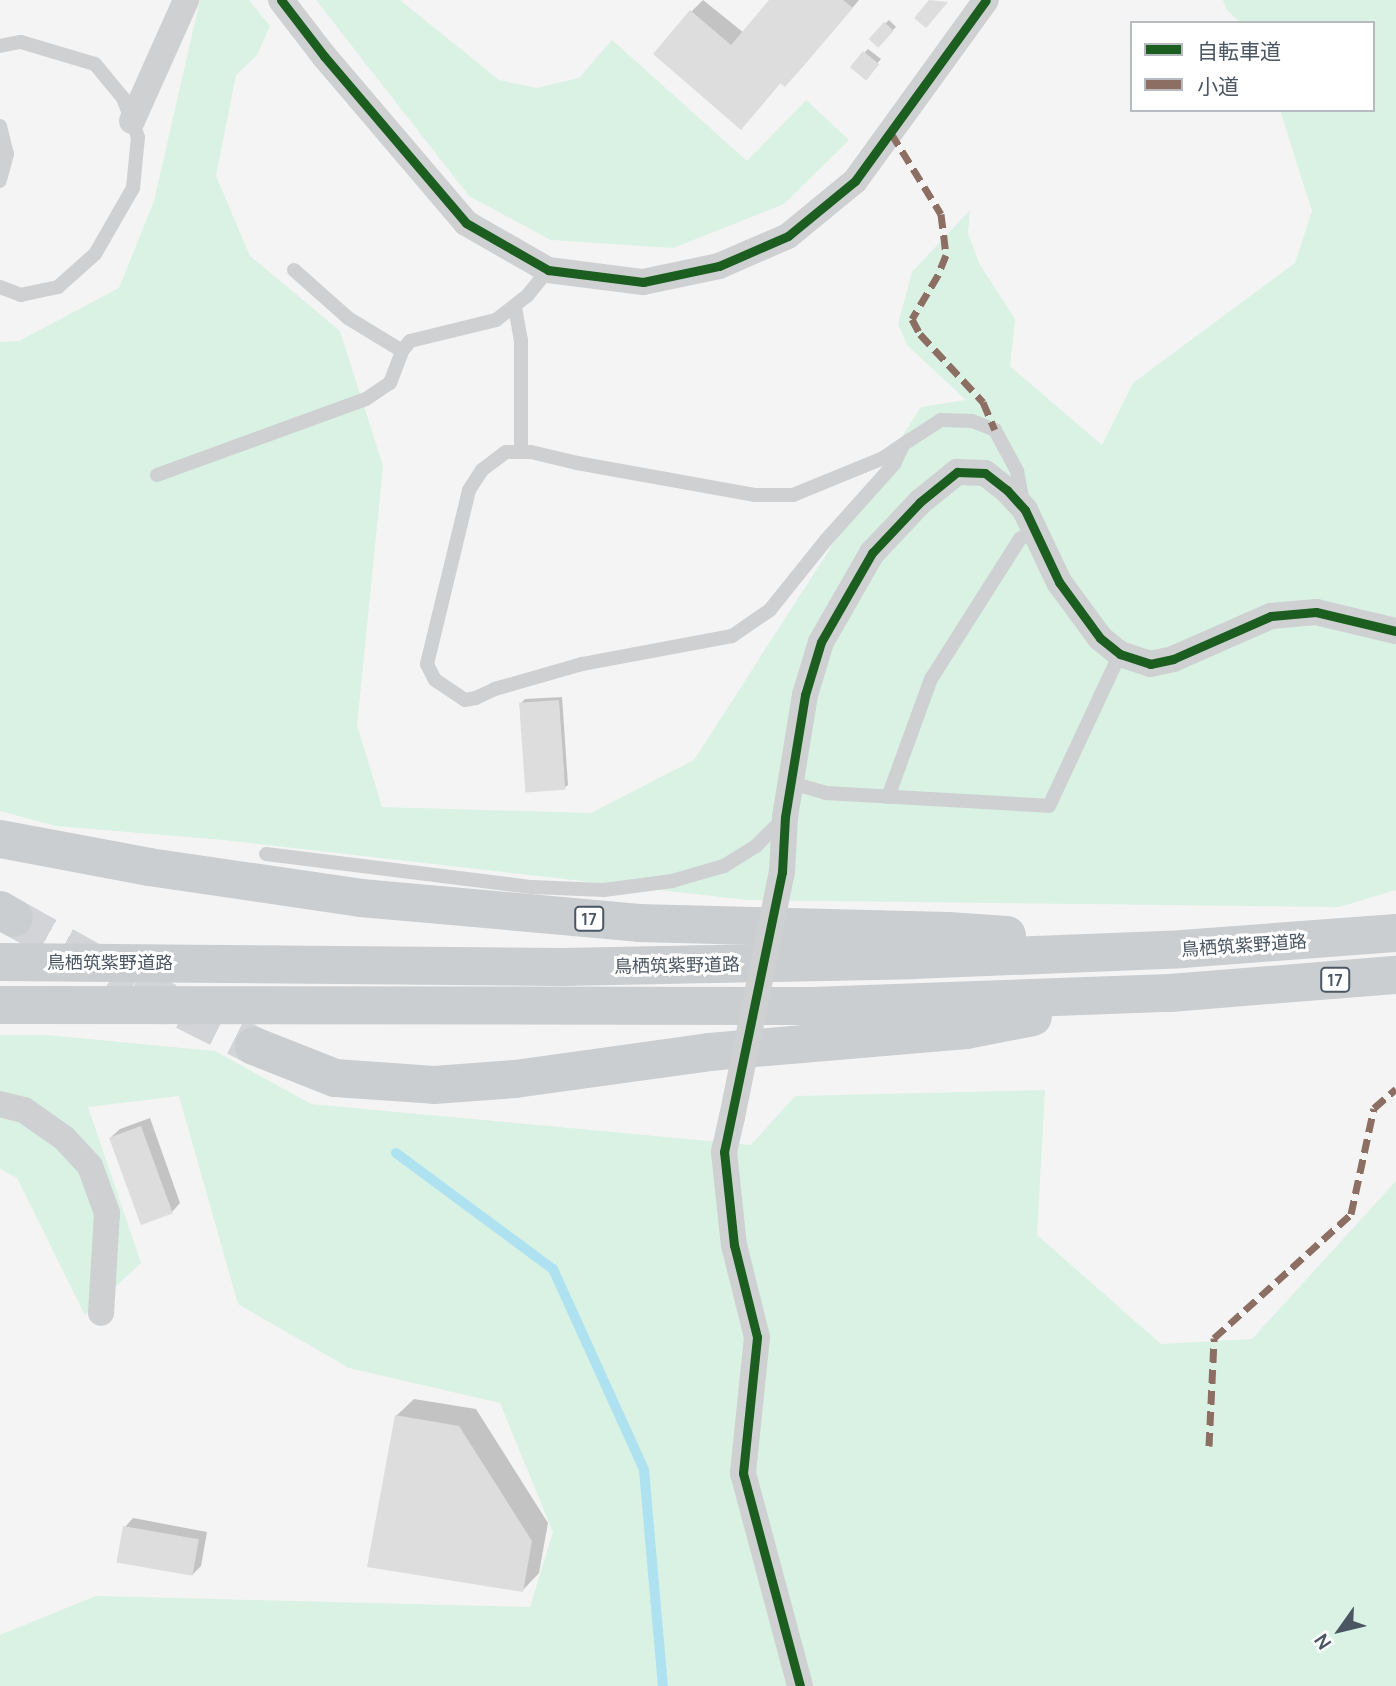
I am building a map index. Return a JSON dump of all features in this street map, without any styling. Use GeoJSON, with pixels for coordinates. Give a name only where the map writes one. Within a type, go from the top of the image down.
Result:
{"type":"FeatureCollection","features":[{"type":"Feature","properties":{"kind":"main road","name":"17"},"geometry":{"type":"LineString","coordinates":[[0,839],[149,867],[389,901],[639,923],[948,931],[1182,949]]}},
{"type":"Feature","properties":{"kind":"main road","name":"鳥栖筑紫野道路"},"geometry":{"type":"LineString","coordinates":[[0,962],[562,967],[913,960],[1182,949],[1396,933]]}},
{"type":"Feature","properties":{"kind":"main road","name":"17"},"geometry":{"type":"LineString","coordinates":[[0,1004],[812,1006],[1170,993],[1396,975]]}},
{"type":"Feature","properties":{"kind":"main road","name":"17"},"geometry":{"type":"LineString","coordinates":[[254,1046],[335,1078],[434,1084],[515,1079],[709,1052],[966,1030],[1170,993]]}},
{"type":"Feature","properties":{"kind":"street"},"geometry":{"type":"LineString","coordinates":[[132,121],[186,0]]}},
{"type":"Feature","properties":{"kind":"street"},"geometry":{"type":"LineString","coordinates":[[281,0],[324,56],[466,223],[548,271],[643,282],[719,265],[788,236],[855,181],[986,0]]}},
{"type":"Feature","properties":{"kind":"street"},"geometry":{"type":"LineString","coordinates":[[800,1686],[744,1473],[757,1338],[734,1245],[724,1152],[782,872],[785,817],[805,695],[821,642],[872,553],[920,502],[957,472],[985,473],[1007,489],[1029,520],[1065,591],[1100,638],[1120,654],[1150,664],[1173,659],[1271,616],[1316,612],[1396,631]]}},
{"type":"Feature","properties":{"kind":"street"},"geometry":{"type":"LineString","coordinates":[[0,1104],[24,1110],[64,1138],[90,1166],[107,1213],[101,1313]]}},
{"type":"Feature","properties":{"kind":"lane"},"geometry":{"type":"LineString","coordinates":[[0,46],[21,42],[95,64],[123,98],[138,137],[133,188],[95,254],[58,287],[21,295],[0,287]]}},
{"type":"Feature","properties":{"kind":"lane"},"geometry":{"type":"LineString","coordinates":[[0,126],[7,154],[0,181]]}},
{"type":"Feature","properties":{"kind":"lane"},"geometry":{"type":"LineString","coordinates":[[295,270],[348,318],[402,351]]}},
{"type":"Feature","properties":{"kind":"lane"},"geometry":{"type":"LineString","coordinates":[[157,475],[366,399],[390,383],[402,351],[410,341],[496,320],[514,307],[548,271]]}},
{"type":"Feature","properties":{"kind":"lane"},"geometry":{"type":"LineString","coordinates":[[514,307],[522,340],[521,452]]}},
{"type":"Feature","properties":{"kind":"lane"},"geometry":{"type":"LineString","coordinates":[[888,797],[932,679],[1020,539],[1029,520],[1017,471],[995,430],[972,421],[941,420],[903,444],[883,458],[793,495],[754,495],[521,452],[506,452],[482,470],[469,489],[427,664],[435,680],[465,700],[582,664],[732,636],[769,610],[825,540],[894,464],[903,444]]}},
{"type":"Feature","properties":{"kind":"lane"},"geometry":{"type":"LineString","coordinates":[[792,783],[826,793],[1049,806],[1120,654]]}},
{"type":"Feature","properties":{"kind":"lane"},"geometry":{"type":"LineString","coordinates":[[267,854],[532,887],[604,890],[672,881],[724,866],[757,846],[785,817]]}},
{"type":"Feature","properties":{"kind":"green space"},"geometry":{"type":"Polygon","coordinates":[[[200,0],[249,0],[270,26],[257,55],[236,75],[216,176],[250,256],[340,331],[383,466],[357,725],[382,807],[591,813],[694,760],[921,407],[966,400],[907,345],[898,324],[912,272],[970,210],[968,233],[979,263],[1015,319],[1010,366],[1102,445],[1133,383],[1295,263],[1312,211],[1281,112],[1375,112],[1375,21],[1239,21],[1226,9],[1223,0],[1396,0],[1396,890],[1339,907],[747,900],[224,840],[56,826],[0,811],[0,342],[19,341],[119,288],[154,201],[200,0]]]}},
{"type":"Feature","properties":{"kind":"green space"},"geometry":{"type":"Polygon","coordinates":[[[316,0],[400,0],[499,80],[537,88],[579,78],[612,40],[747,161],[806,100],[849,140],[784,204],[673,248],[551,240],[469,196],[316,0]]]}},
{"type":"Feature","properties":{"kind":"green space"},"geometry":{"type":"Polygon","coordinates":[[[0,1035],[46,1035],[215,1051],[311,1104],[751,1145],[795,1096],[1045,1090],[1037,1235],[1161,1344],[1252,1339],[1396,1181],[1396,1686],[0,1686],[0,1635],[96,1596],[530,1607],[553,1532],[500,1403],[349,1368],[238,1304],[179,1096],[88,1107],[141,1263],[85,1315],[17,1178],[0,1169],[0,1035]]]}},
{"type":"Feature","properties":{"kind":"building"},"geometry":{"type":"Polygon","coordinates":[[[769,0],[843,0],[853,8],[785,87],[780,83],[741,130],[653,54],[690,10],[731,45],[769,0]]]}},
{"type":"Feature","properties":{"kind":"building"},"geometry":{"type":"Polygon","coordinates":[[[929,0],[948,2],[926,28],[914,18],[929,0]]]}},
{"type":"Feature","properties":{"kind":"building"},"geometry":{"type":"Polygon","coordinates":[[[884,22],[894,31],[878,48],[869,39],[884,22]]]}},
{"type":"Feature","properties":{"kind":"building"},"geometry":{"type":"Polygon","coordinates":[[[863,51],[879,64],[866,81],[850,67],[863,51]]]}},
{"type":"Feature","properties":{"kind":"building"},"geometry":{"type":"Polygon","coordinates":[[[559,700],[565,790],[525,793],[519,703],[559,700]]]}},
{"type":"Feature","properties":{"kind":"building"},"geometry":{"type":"Polygon","coordinates":[[[141,1126],[173,1213],[141,1225],[109,1138],[141,1126]]]}},
{"type":"Feature","properties":{"kind":"building"},"geometry":{"type":"Polygon","coordinates":[[[395,1415],[459,1426],[532,1541],[523,1592],[367,1567],[395,1415]]]}},
{"type":"Feature","properties":{"kind":"building"},"geometry":{"type":"Polygon","coordinates":[[[123,1526],[199,1539],[192,1576],[117,1562],[123,1526]]]}},
{"type":"Feature","properties":{"kind":"waterway"},"geometry":{"type":"LineString","coordinates":[[396,1153],[553,1269],[644,1470],[663,1686]]}},
{"type":"Feature","properties":{"kind":"tunnel"},"geometry":{"type":"LineString","coordinates":[[14,918],[134,985],[254,1046]]}},
{"type":"Feature","properties":{"kind":"marked path"},"geometry":{"type":"LineString","coordinates":[[891,133],[941,214],[946,255],[938,275],[912,319],[920,334],[983,402],[995,430]]}},
{"type":"Feature","properties":{"kind":"marked path"},"geometry":{"type":"LineString","coordinates":[[1209,1446],[1214,1338],[1351,1214],[1374,1108],[1396,1089]]}},
{"type":"Feature","properties":{"kind":"cycle path"},"geometry":{"type":"LineString","coordinates":[[281,0],[324,56],[466,223],[548,270],[643,282],[719,266],[788,236],[855,181],[986,0]]}},
{"type":"Feature","properties":{"kind":"cycle path"},"geometry":{"type":"LineString","coordinates":[[800,1686],[743,1473],[757,1337],[734,1245],[724,1152],[782,872],[785,817],[805,695],[821,642],[872,553],[920,502],[957,472],[985,473],[1007,490],[1025,510],[1059,582],[1100,638],[1120,654],[1150,664],[1173,659],[1271,616],[1316,612],[1396,631]]}}]}
